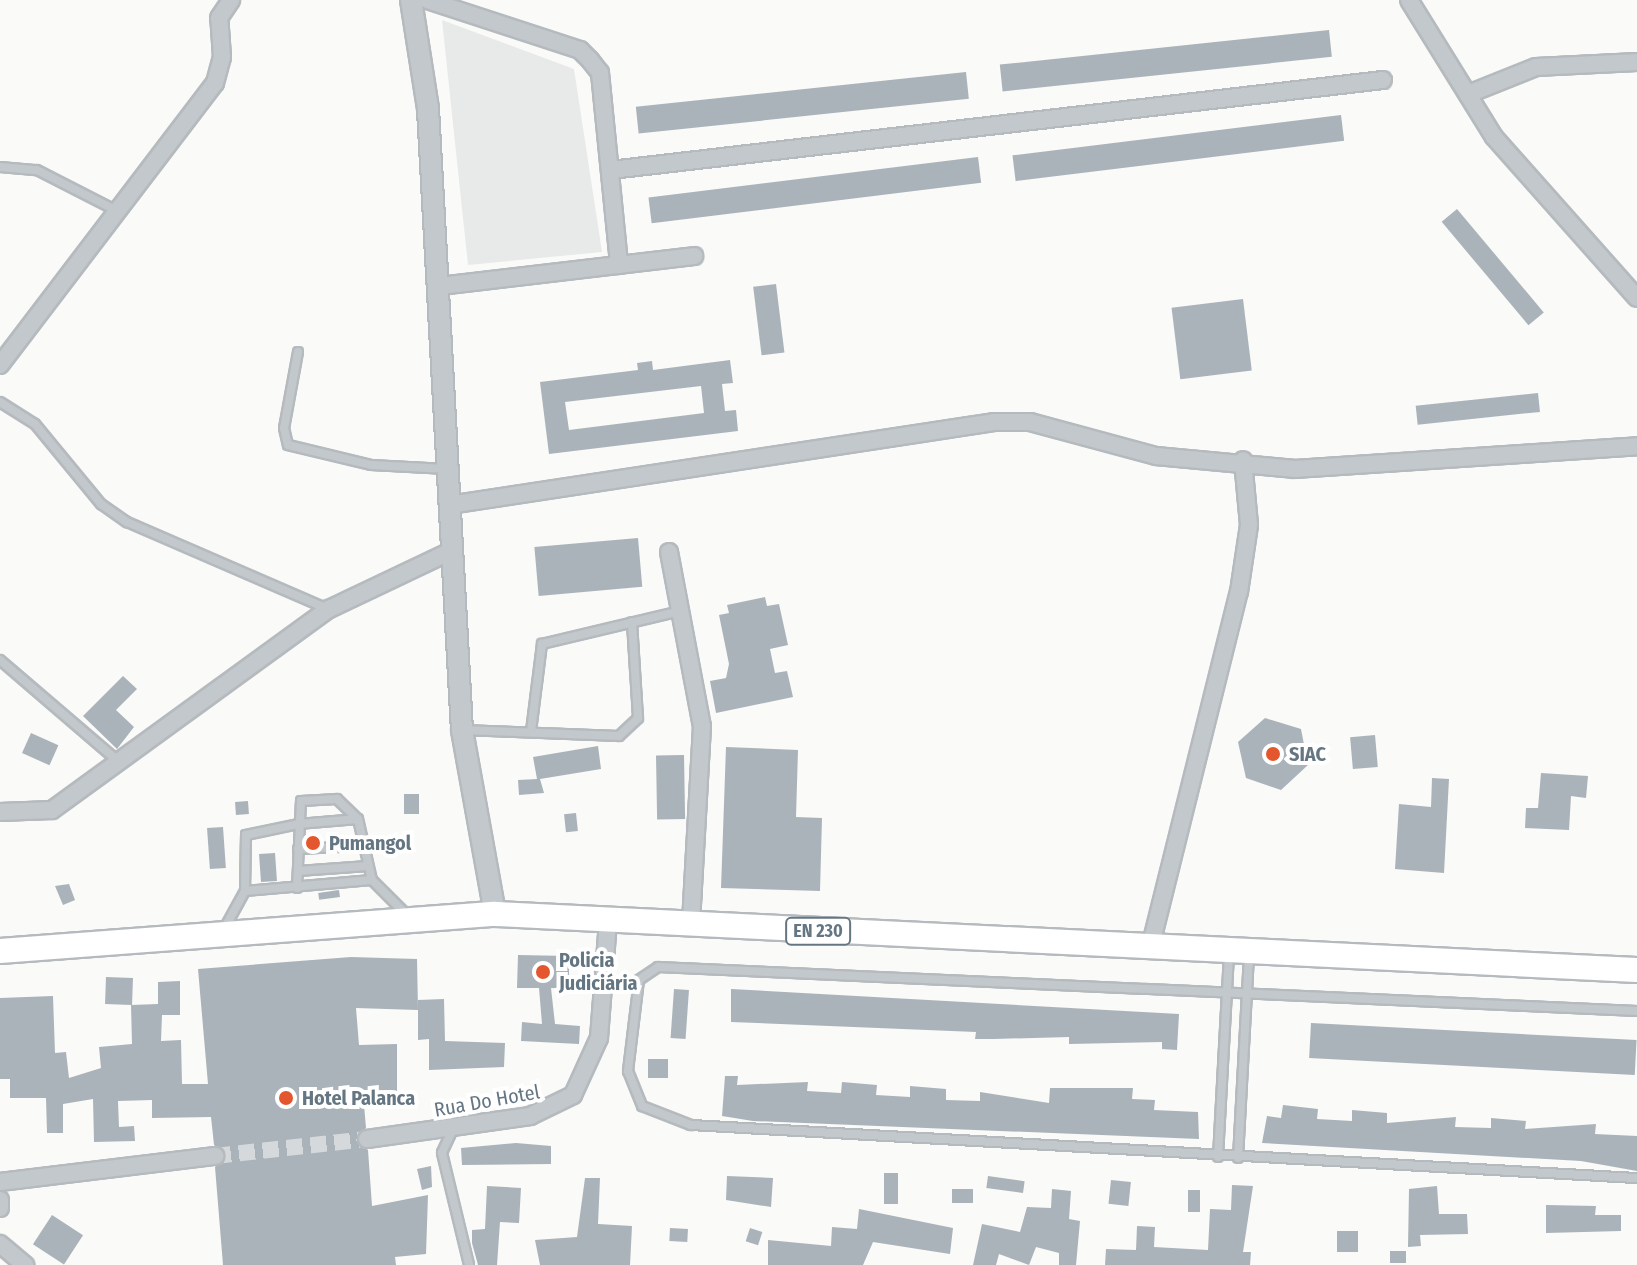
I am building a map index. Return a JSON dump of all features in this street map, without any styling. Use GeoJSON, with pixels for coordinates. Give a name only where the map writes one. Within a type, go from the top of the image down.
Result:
{"type":"FeatureCollection","features":[{"type":"Feature","properties":{"kind":"main road","name":"EN 230"},"geometry":{"type":"LineString","coordinates":[[0,951],[495,914],[1637,970]]}},
{"type":"Feature","properties":{"kind":"street"},"geometry":{"type":"LineString","coordinates":[[0,365],[215,83],[221,7],[231,0]]}},
{"type":"Feature","properties":{"kind":"street"},"geometry":{"type":"LineString","coordinates":[[411,0],[428,109],[439,286],[449,552],[462,730],[495,914]]}},
{"type":"Feature","properties":{"kind":"street"},"geometry":{"type":"LineString","coordinates":[[427,0],[580,50],[600,73],[619,265]]}},
{"type":"Feature","properties":{"kind":"street"},"geometry":{"type":"LineString","coordinates":[[1409,0],[1471,93],[1494,137],[1637,298]]}},
{"type":"Feature","properties":{"kind":"street"},"geometry":{"type":"LineString","coordinates":[[1471,93],[1536,67],[1637,62]]}},
{"type":"Feature","properties":{"kind":"street"},"geometry":{"type":"LineString","coordinates":[[611,170],[1383,80]]}},
{"type":"Feature","properties":{"kind":"street"},"geometry":{"type":"LineString","coordinates":[[439,286],[694,256]]}},
{"type":"Feature","properties":{"kind":"street"},"geometry":{"type":"LineString","coordinates":[[449,505],[994,422],[1030,422],[1156,456],[1243,460],[1316,469],[1637,446]]}},
{"type":"Feature","properties":{"kind":"street"},"geometry":{"type":"LineString","coordinates":[[1150,948],[1239,592],[1249,525],[1243,460]]}},
{"type":"Feature","properties":{"kind":"street"},"geometry":{"type":"LineString","coordinates":[[0,812],[52,810],[329,609],[449,552]]}},
{"type":"Feature","properties":{"kind":"street"},"geometry":{"type":"LineString","coordinates":[[669,552],[702,726],[691,924]]}},
{"type":"Feature","properties":{"kind":"street","name":"Rua Do Hotel"},"geometry":{"type":"LineString","coordinates":[[367,1139],[530,1116],[573,1095],[599,1038],[608,920]]}},
{"type":"Feature","properties":{"kind":"street"},"geometry":{"type":"LineString","coordinates":[[0,1182],[215,1156]]}},
{"type":"Feature","properties":{"kind":"street"},"geometry":{"type":"LineString","coordinates":[[0,1200],[0,1208]]}},
{"type":"Feature","properties":{"kind":"street"},"geometry":{"type":"LineString","coordinates":[[0,1244],[25,1265]]}},
{"type":"Feature","properties":{"kind":"lane"},"geometry":{"type":"LineString","coordinates":[[0,167],[37,170],[117,211]]}},
{"type":"Feature","properties":{"kind":"lane"},"geometry":{"type":"LineString","coordinates":[[298,352],[284,428],[288,445],[371,465],[447,469]]}},
{"type":"Feature","properties":{"kind":"lane"},"geometry":{"type":"LineString","coordinates":[[0,402],[35,424],[101,504],[127,522],[329,609]]}},
{"type":"Feature","properties":{"kind":"lane"},"geometry":{"type":"LineString","coordinates":[[531,731],[542,644],[681,611]]}},
{"type":"Feature","properties":{"kind":"lane"},"geometry":{"type":"LineString","coordinates":[[462,730],[619,736],[630,730],[638,718],[632,622]]}},
{"type":"Feature","properties":{"kind":"lane"},"geometry":{"type":"LineString","coordinates":[[0,660],[119,762]]}},
{"type":"Feature","properties":{"kind":"lane"},"geometry":{"type":"LineString","coordinates":[[297,888],[301,801],[337,799],[358,819],[372,880],[410,918]]}},
{"type":"Feature","properties":{"kind":"lane"},"geometry":{"type":"LineString","coordinates":[[222,933],[245,891],[246,835],[298,824],[358,819]]}},
{"type":"Feature","properties":{"kind":"lane"},"geometry":{"type":"LineString","coordinates":[[298,849],[362,846]]}},
{"type":"Feature","properties":{"kind":"lane"},"geometry":{"type":"LineString","coordinates":[[298,871],[368,866]]}},
{"type":"Feature","properties":{"kind":"lane"},"geometry":{"type":"LineString","coordinates":[[245,891],[372,880]]}},
{"type":"Feature","properties":{"kind":"lane"},"geometry":{"type":"LineString","coordinates":[[1218,1157],[1226,992],[1239,952]]}},
{"type":"Feature","properties":{"kind":"lane"},"geometry":{"type":"LineString","coordinates":[[1238,1158],[1247,993],[1239,952]]}},
{"type":"Feature","properties":{"kind":"lane"},"geometry":{"type":"LineString","coordinates":[[1637,1011],[658,967],[639,980],[628,1071],[642,1106],[691,1125],[1218,1157],[1637,1178]]}},
{"type":"Feature","properties":{"kind":"lane"},"geometry":{"type":"LineString","coordinates":[[454,1128],[442,1153],[469,1265]]}},
{"type":"Feature","properties":{"kind":"shaded area"},"geometry":{"type":"Polygon","coordinates":[[[442,20],[574,69],[602,252],[468,265],[442,20]]]}},
{"type":"Feature","properties":{"kind":"building"},"geometry":{"type":"Polygon","coordinates":[[[1329,30],[1332,57],[1003,91],[1000,65],[1329,30]]]}},
{"type":"Feature","properties":{"kind":"building"},"geometry":{"type":"Polygon","coordinates":[[[966,72],[969,99],[639,134],[636,107],[966,72]]]}},
{"type":"Feature","properties":{"kind":"building"},"geometry":{"type":"Polygon","coordinates":[[[1341,115],[1344,141],[1016,181],[1012,155],[1341,115]]]}},
{"type":"Feature","properties":{"kind":"building"},"geometry":{"type":"Polygon","coordinates":[[[978,157],[981,183],[652,223],[648,197],[978,157]]]}},
{"type":"Feature","properties":{"kind":"building"},"geometry":{"type":"Polygon","coordinates":[[[1457,209],[1544,312],[1528,325],[1442,222],[1457,209]]]}},
{"type":"Feature","properties":{"kind":"building"},"geometry":{"type":"Polygon","coordinates":[[[776,284],[784,352],[762,355],[753,287],[776,284]]]}},
{"type":"Feature","properties":{"kind":"building"},"geometry":{"type":"Polygon","coordinates":[[[1243,299],[1252,370],[1180,379],[1172,308],[1243,299]]]}},
{"type":"Feature","properties":{"kind":"building"},"geometry":{"type":"Polygon","coordinates":[[[730,360],[733,383],[722,384],[725,411],[736,410],[738,431],[549,454],[540,382],[638,370],[637,363],[652,361],[653,370],[730,360]],[[701,386],[565,402],[569,430],[704,413],[701,386]]]}},
{"type":"Feature","properties":{"kind":"building"},"geometry":{"type":"Polygon","coordinates":[[[1538,393],[1540,412],[1418,425],[1416,406],[1538,393]]]}},
{"type":"Feature","properties":{"kind":"building"},"geometry":{"type":"Polygon","coordinates":[[[638,538],[642,587],[539,596],[534,547],[638,538]]]}},
{"type":"Feature","properties":{"kind":"building"},"geometry":{"type":"Polygon","coordinates":[[[765,597],[767,606],[779,604],[788,645],[770,649],[775,673],[787,671],[793,697],[716,713],[710,681],[726,678],[729,664],[719,615],[729,613],[727,605],[765,597]]]}},
{"type":"Feature","properties":{"kind":"building"},"geometry":{"type":"Polygon","coordinates":[[[123,676],[137,689],[116,710],[134,727],[117,749],[83,716],[123,676]]]}},
{"type":"Feature","properties":{"kind":"building","name":"SIAC"},"geometry":{"type":"Polygon","coordinates":[[[1265,718],[1301,729],[1308,765],[1281,790],[1246,778],[1238,742],[1265,718]]]}},
{"type":"Feature","properties":{"kind":"building"},"geometry":{"type":"Polygon","coordinates":[[[31,733],[58,745],[49,765],[22,753],[31,733]]]}},
{"type":"Feature","properties":{"kind":"building"},"geometry":{"type":"Polygon","coordinates":[[[1375,735],[1378,767],[1353,769],[1350,737],[1375,735]]]}},
{"type":"Feature","properties":{"kind":"building"},"geometry":{"type":"Polygon","coordinates":[[[598,746],[601,769],[540,779],[544,793],[519,795],[518,780],[537,779],[533,757],[598,746]]]}},
{"type":"Feature","properties":{"kind":"building"},"geometry":{"type":"Polygon","coordinates":[[[726,747],[798,750],[796,817],[822,818],[820,891],[721,888],[726,747]]]}},
{"type":"Feature","properties":{"kind":"building"},"geometry":{"type":"Polygon","coordinates":[[[656,755],[684,755],[685,819],[657,819],[656,755]]]}},
{"type":"Feature","properties":{"kind":"building"},"geometry":{"type":"Polygon","coordinates":[[[1541,773],[1588,776],[1586,798],[1571,796],[1569,830],[1525,828],[1526,808],[1538,808],[1541,773]]]}},
{"type":"Feature","properties":{"kind":"building"},"geometry":{"type":"Polygon","coordinates":[[[1432,778],[1449,779],[1444,873],[1395,869],[1399,804],[1431,807],[1432,778]]]}},
{"type":"Feature","properties":{"kind":"building"},"geometry":{"type":"Polygon","coordinates":[[[404,794],[419,794],[419,814],[404,814],[404,794]]]}},
{"type":"Feature","properties":{"kind":"building"},"geometry":{"type":"Polygon","coordinates":[[[248,801],[249,814],[236,815],[235,802],[248,801]]]}},
{"type":"Feature","properties":{"kind":"building"},"geometry":{"type":"Polygon","coordinates":[[[576,813],[578,831],[566,832],[564,814],[576,813]]]}},
{"type":"Feature","properties":{"kind":"building"},"geometry":{"type":"Polygon","coordinates":[[[223,827],[226,868],[210,869],[207,828],[223,827]]]}},
{"type":"Feature","properties":{"kind":"building"},"geometry":{"type":"Polygon","coordinates":[[[275,853],[277,881],[261,882],[259,854],[275,853]]]}},
{"type":"Feature","properties":{"kind":"building"},"geometry":{"type":"Polygon","coordinates":[[[69,884],[75,900],[63,905],[55,886],[69,884]]]}},
{"type":"Feature","properties":{"kind":"building"},"geometry":{"type":"Polygon","coordinates":[[[339,890],[340,897],[319,900],[318,893],[339,890]]]}},
{"type":"Feature","properties":{"kind":"building"},"geometry":{"type":"Polygon","coordinates":[[[518,955],[569,956],[569,989],[551,988],[555,1024],[580,1026],[579,1044],[521,1041],[522,1022],[542,1024],[539,988],[517,988],[518,955]]]}},
{"type":"Feature","properties":{"kind":"building","name":"Hotel Palanca"},"geometry":{"type":"Polygon","coordinates":[[[351,957],[417,959],[418,1010],[356,1008],[359,1045],[397,1044],[397,1093],[363,1093],[366,1128],[356,1140],[368,1150],[372,1206],[428,1195],[426,1254],[395,1257],[396,1265],[223,1265],[215,1167],[226,1155],[214,1145],[211,1117],[152,1118],[152,1100],[118,1101],[119,1127],[134,1126],[135,1141],[94,1142],[93,1099],[63,1104],[63,1133],[47,1133],[46,1098],[10,1098],[10,1079],[0,1079],[0,998],[53,996],[55,1053],[66,1052],[69,1078],[101,1068],[99,1047],[132,1044],[131,1005],[158,1004],[158,982],[180,981],[180,1015],[162,1015],[161,1041],[181,1040],[182,1084],[208,1084],[198,969],[351,957]]]}},
{"type":"Feature","properties":{"kind":"building"},"geometry":{"type":"Polygon","coordinates":[[[106,977],[133,978],[132,1005],[105,1004],[106,977]]]}},
{"type":"Feature","properties":{"kind":"building"},"geometry":{"type":"Polygon","coordinates":[[[674,989],[689,990],[686,1039],[671,1038],[674,989]]]}},
{"type":"Feature","properties":{"kind":"building"},"geometry":{"type":"Polygon","coordinates":[[[731,989],[1179,1014],[1177,1050],[1162,1049],[1162,1042],[1069,1044],[1069,1037],[975,1039],[976,1032],[731,1022],[731,989]]]}},
{"type":"Feature","properties":{"kind":"building"},"geometry":{"type":"Polygon","coordinates":[[[444,999],[445,1041],[505,1043],[504,1067],[429,1070],[429,1039],[418,1040],[418,1000],[444,999]]]}},
{"type":"Feature","properties":{"kind":"building"},"geometry":{"type":"Polygon","coordinates":[[[1311,1023],[1637,1040],[1635,1075],[1309,1058],[1311,1023]]]}},
{"type":"Feature","properties":{"kind":"building"},"geometry":{"type":"Polygon","coordinates":[[[648,1059],[668,1059],[668,1078],[648,1078],[648,1059]]]}},
{"type":"Feature","properties":{"kind":"building"},"geometry":{"type":"Polygon","coordinates":[[[725,1076],[738,1076],[737,1085],[808,1082],[807,1091],[841,1093],[842,1082],[877,1085],[876,1095],[910,1097],[910,1086],[946,1089],[946,1100],[980,1101],[980,1092],[1049,1103],[1050,1088],[1133,1088],[1132,1099],[1155,1100],[1154,1110],[1198,1112],[1199,1139],[753,1121],[722,1116],[725,1076]]]}},
{"type":"Feature","properties":{"kind":"building"},"geometry":{"type":"Polygon","coordinates":[[[1283,1105],[1318,1109],[1317,1119],[1352,1121],[1352,1110],[1387,1113],[1387,1123],[1456,1117],[1455,1127],[1491,1128],[1491,1118],[1526,1121],[1525,1129],[1596,1124],[1595,1134],[1637,1136],[1637,1171],[1581,1161],[1262,1143],[1267,1116],[1281,1118],[1283,1105]]]}},
{"type":"Feature","properties":{"kind":"building"},"geometry":{"type":"Polygon","coordinates":[[[516,1143],[551,1146],[551,1164],[462,1165],[461,1148],[516,1143]]]}},
{"type":"Feature","properties":{"kind":"building"},"geometry":{"type":"Polygon","coordinates":[[[431,1166],[432,1187],[422,1190],[417,1169],[431,1166]]]}},
{"type":"Feature","properties":{"kind":"building"},"geometry":{"type":"Polygon","coordinates":[[[884,1173],[898,1173],[898,1204],[884,1204],[884,1173]]]}},
{"type":"Feature","properties":{"kind":"building"},"geometry":{"type":"Polygon","coordinates":[[[727,1176],[773,1178],[771,1207],[726,1200],[727,1176]]]}},
{"type":"Feature","properties":{"kind":"building"},"geometry":{"type":"Polygon","coordinates":[[[988,1176],[1025,1181],[1023,1193],[986,1188],[988,1176]]]}},
{"type":"Feature","properties":{"kind":"building"},"geometry":{"type":"Polygon","coordinates":[[[585,1178],[600,1178],[598,1224],[632,1226],[630,1265],[540,1265],[535,1240],[577,1237],[585,1178]]]}},
{"type":"Feature","properties":{"kind":"building"},"geometry":{"type":"Polygon","coordinates":[[[1111,1180],[1131,1182],[1128,1206],[1108,1204],[1111,1180]]]}},
{"type":"Feature","properties":{"kind":"building"},"geometry":{"type":"Polygon","coordinates":[[[1232,1185],[1253,1186],[1243,1252],[1251,1252],[1250,1265],[1105,1265],[1106,1249],[1136,1250],[1137,1226],[1155,1227],[1154,1247],[1208,1250],[1210,1209],[1231,1210],[1232,1185]]]}},
{"type":"Feature","properties":{"kind":"building"},"geometry":{"type":"Polygon","coordinates":[[[487,1186],[521,1188],[519,1223],[500,1222],[497,1265],[478,1265],[472,1243],[472,1230],[485,1229],[487,1186]]]}},
{"type":"Feature","properties":{"kind":"building"},"geometry":{"type":"Polygon","coordinates":[[[1437,1186],[1439,1214],[1467,1214],[1468,1234],[1420,1235],[1421,1246],[1408,1247],[1409,1189],[1437,1186]]]}},
{"type":"Feature","properties":{"kind":"building"},"geometry":{"type":"Polygon","coordinates":[[[952,1189],[973,1189],[973,1203],[952,1203],[952,1189]]]}},
{"type":"Feature","properties":{"kind":"building"},"geometry":{"type":"Polygon","coordinates":[[[1052,1189],[1071,1191],[1069,1219],[1080,1221],[1076,1265],[1059,1265],[1059,1253],[1036,1247],[1029,1265],[999,1254],[996,1265],[973,1265],[982,1224],[1020,1232],[1027,1207],[1051,1208],[1052,1189]]]}},
{"type":"Feature","properties":{"kind":"building"},"geometry":{"type":"Polygon","coordinates":[[[1188,1190],[1200,1190],[1200,1212],[1188,1212],[1188,1190]]]}},
{"type":"Feature","properties":{"kind":"building"},"geometry":{"type":"Polygon","coordinates":[[[1546,1205],[1596,1206],[1595,1215],[1621,1215],[1621,1231],[1546,1233],[1546,1205]]]}},
{"type":"Feature","properties":{"kind":"building"},"geometry":{"type":"Polygon","coordinates":[[[859,1209],[953,1228],[950,1254],[873,1242],[863,1265],[768,1265],[768,1240],[831,1246],[832,1227],[857,1229],[859,1209]]]}},
{"type":"Feature","properties":{"kind":"building"},"geometry":{"type":"Polygon","coordinates":[[[52,1215],[83,1235],[64,1265],[33,1244],[52,1215]]]}},
{"type":"Feature","properties":{"kind":"building"},"geometry":{"type":"Polygon","coordinates":[[[670,1228],[688,1229],[687,1242],[669,1241],[670,1228]]]}},
{"type":"Feature","properties":{"kind":"building"},"geometry":{"type":"Polygon","coordinates":[[[750,1228],[762,1232],[758,1245],[746,1241],[750,1228]]]}},
{"type":"Feature","properties":{"kind":"building"},"geometry":{"type":"Polygon","coordinates":[[[1337,1231],[1358,1231],[1358,1252],[1337,1252],[1337,1231]]]}},
{"type":"Feature","properties":{"kind":"building"},"geometry":{"type":"Polygon","coordinates":[[[1390,1251],[1406,1251],[1406,1263],[1390,1263],[1390,1251]]]}},
{"type":"Feature","properties":{"kind":"tunnel"},"geometry":{"type":"LineString","coordinates":[[215,1156],[367,1139]]}},
{"type":"Feature","properties":{"kind":"place","name":"SIAC"},"geometry":{"type":"Point","coordinates":[1273,754]}},
{"type":"Feature","properties":{"kind":"place","name":"Pumangol"},"geometry":{"type":"Point","coordinates":[313,843]}},
{"type":"Feature","properties":{"kind":"place","name":"Policia Judiciária"},"geometry":{"type":"Point","coordinates":[543,972]}},
{"type":"Feature","properties":{"kind":"place","name":"Hotel Palanca"},"geometry":{"type":"Point","coordinates":[286,1098]}}]}
